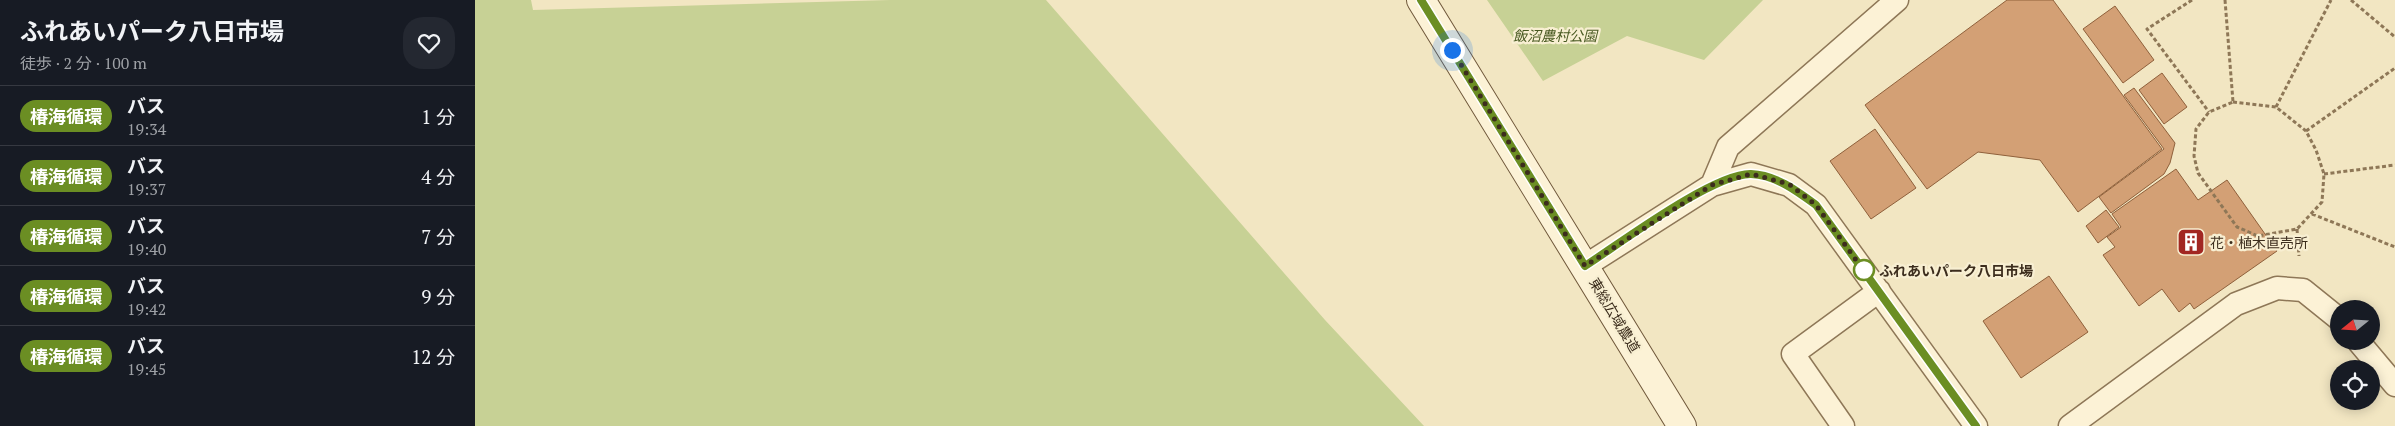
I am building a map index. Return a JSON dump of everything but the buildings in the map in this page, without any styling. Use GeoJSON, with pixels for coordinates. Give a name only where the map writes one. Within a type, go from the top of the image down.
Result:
{"type":"FeatureCollection","features":[{"type":"Feature","properties":{"kind":"street","name":"東総広域農道"},"geometry":{"type":"LineString","coordinates":[[1421,0],[1682,426]]}},
{"type":"Feature","properties":{"kind":"lane"},"geometry":{"type":"LineString","coordinates":[[1712,185],[1728,147],[1897,0]]}},
{"type":"Feature","properties":{"kind":"lane"},"geometry":{"type":"LineString","coordinates":[[1585,266],[1712,185],[1751,174],[1789,184],[1816,205],[1976,426]]}},
{"type":"Feature","properties":{"kind":"lane"},"geometry":{"type":"LineString","coordinates":[[2070,426],[2236,304],[2277,288],[2303,290],[2330,312]]}},
{"type":"Feature","properties":{"kind":"lane"},"geometry":{"type":"LineString","coordinates":[[1843,426],[1793,354],[1879,291]]}},
{"type":"Feature","properties":{"kind":"lane"},"geometry":{"type":"LineString","coordinates":[[2366,350],[2395,385]]}},
{"type":"Feature","properties":{"kind":"path"},"geometry":{"type":"LineString","coordinates":[[2192,0],[2147,29],[2209,112]]}},
{"type":"Feature","properties":{"kind":"path"},"geometry":{"type":"LineString","coordinates":[[2225,0],[2233,102]]}},
{"type":"Feature","properties":{"kind":"path"},"geometry":{"type":"LineString","coordinates":[[2276,107],[2331,0]]}},
{"type":"Feature","properties":{"kind":"path"},"geometry":{"type":"LineString","coordinates":[[2351,0],[2395,36]]}},
{"type":"Feature","properties":{"kind":"path"},"geometry":{"type":"LineString","coordinates":[[2306,131],[2395,68]]}},
{"type":"Feature","properties":{"kind":"path"},"geometry":{"type":"LineString","coordinates":[[2233,102],[2276,107],[2306,131],[2316,150],[2324,174],[2322,202],[2297,229],[2267,236],[2258,236],[2237,227],[2198,173],[2194,156],[2196,129],[2209,112],[2233,102]]}},
{"type":"Feature","properties":{"kind":"path"},"geometry":{"type":"LineString","coordinates":[[2324,174],[2395,165]]}},
{"type":"Feature","properties":{"kind":"path"},"geometry":{"type":"LineString","coordinates":[[2311,214],[2395,247]]}},
{"type":"Feature","properties":{"kind":"green space"},"geometry":{"type":"Polygon","coordinates":[[[475,0],[531,0],[533,10],[890,0],[1046,0],[1325,320],[1424,426],[475,426],[475,0]]]}},
{"type":"Feature","properties":{"kind":"green space","name":"飯沼農村公園"},"geometry":{"type":"Polygon","coordinates":[[[1487,0],[1763,0],[1704,60],[1627,36],[1543,81],[1487,0]]]}},
{"type":"Feature","properties":{"kind":"bus line","name":"椿海循環"},"geometry":{"type":"LineString","coordinates":[[1421,0],[1585,266],[1712,185],[1751,174],[1789,184],[1816,205],[1976,426]]}},
{"type":"Feature","properties":{"kind":"place","name":"花・植木直売所"},"geometry":{"type":"Point","coordinates":[2191,242]}},
{"type":"Feature","properties":{"kind":"place","name":"ふれあいパーク八日市場"},"geometry":{"type":"Point","coordinates":[1864,270]}},
{"type":"Feature","properties":{"kind":"route"},"geometry":{"type":"LineString","coordinates":[[1452,50],[1585,266],[1712,185],[1751,174],[1789,184],[1816,205],[1867,275],[1864,270]]}}]}
